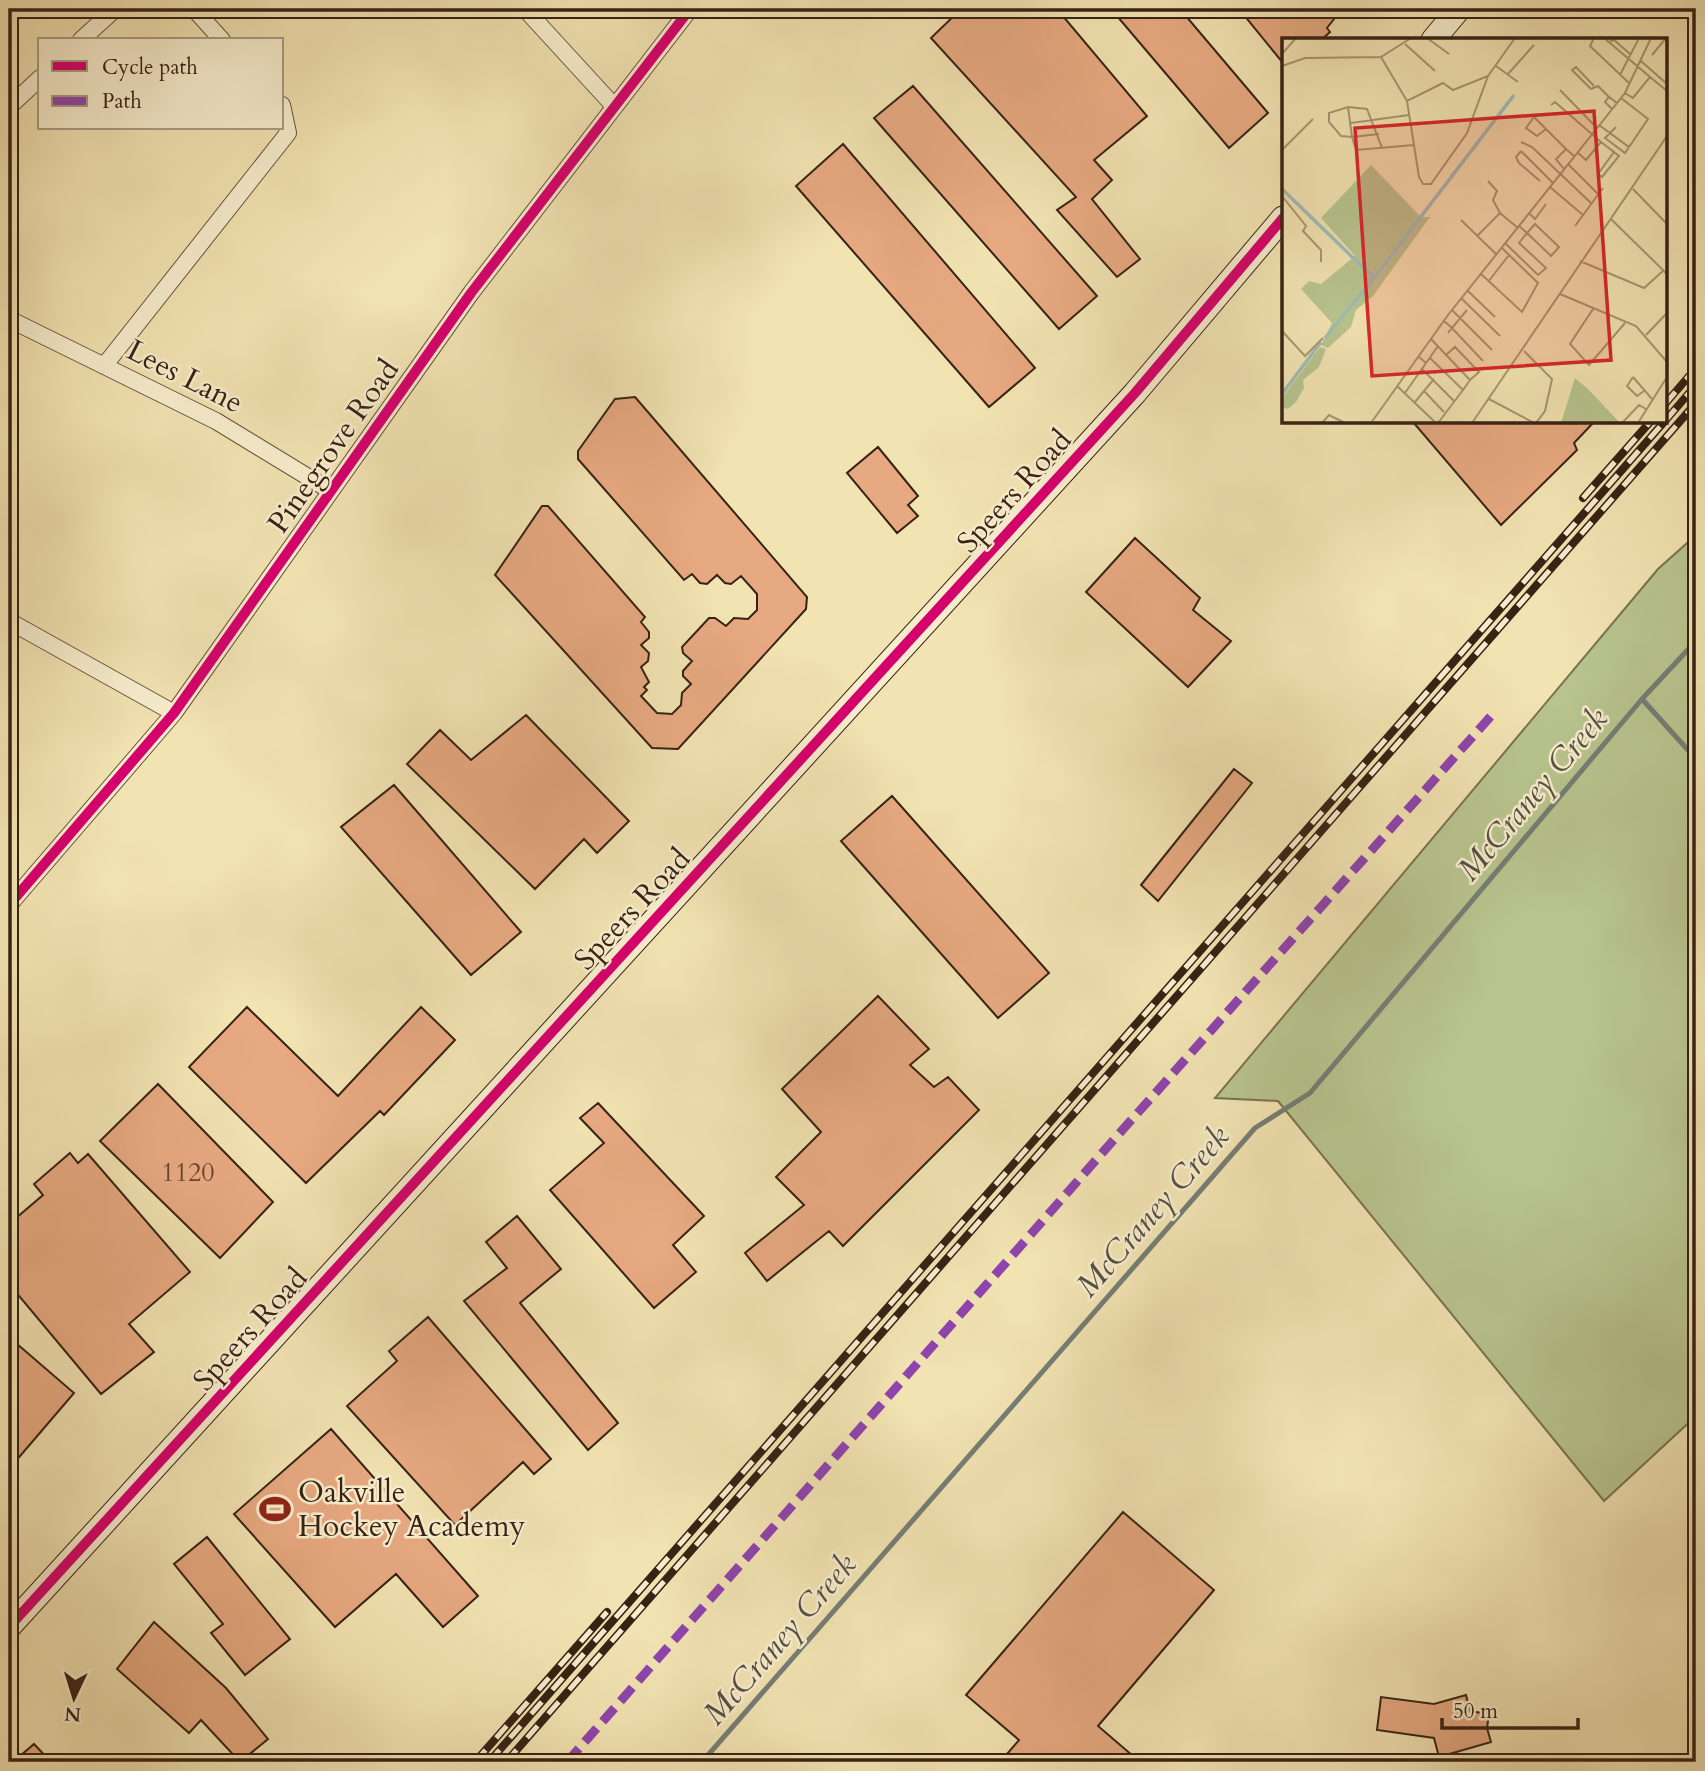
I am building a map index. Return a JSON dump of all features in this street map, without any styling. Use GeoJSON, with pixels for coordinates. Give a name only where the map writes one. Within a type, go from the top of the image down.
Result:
{"type":"FeatureCollection","features":[{"type":"Feature","properties":{"kind":"main road"},"geometry":{"type":"LineString","coordinates":[[1435,38],[1459,9]]}},
{"type":"Feature","properties":{"kind":"main road","name":"Speers Road"},"geometry":{"type":"LineString","coordinates":[[9,1628],[1128,402],[1282,219]]}},
{"type":"Feature","properties":{"kind":"street"},"geometry":{"type":"LineString","coordinates":[[83,38],[115,9]]}},
{"type":"Feature","properties":{"kind":"street"},"geometry":{"type":"LineString","coordinates":[[194,9],[220,38]]}},
{"type":"Feature","properties":{"kind":"street"},"geometry":{"type":"LineString","coordinates":[[524,9],[613,106]]}},
{"type":"Feature","properties":{"kind":"street","name":"Pinegrove Road"},"geometry":{"type":"LineString","coordinates":[[9,905],[174,713],[471,293],[690,9]]}},
{"type":"Feature","properties":{"kind":"street"},"geometry":{"type":"LineString","coordinates":[[9,107],[38,80]]}},
{"type":"Feature","properties":{"kind":"street"},"geometry":{"type":"LineString","coordinates":[[104,366],[288,133],[284,114]]}},
{"type":"Feature","properties":{"kind":"street","name":"Lees Lane"},"geometry":{"type":"LineString","coordinates":[[9,318],[216,421],[331,491]]}},
{"type":"Feature","properties":{"kind":"street"},"geometry":{"type":"LineString","coordinates":[[9,621],[174,713]]}},
{"type":"Feature","properties":{"kind":"green space"},"geometry":{"type":"Polygon","coordinates":[[[1696,535],[1696,1416],[1604,1501],[1278,1101],[1215,1098],[1658,569],[1696,535]]]}},
{"type":"Feature","properties":{"kind":"building"},"geometry":{"type":"Polygon","coordinates":[[[961,9],[1057,9],[1147,116],[1094,160],[1112,180],[1092,199],[1140,259],[1117,277],[1057,210],[1076,197],[931,38],[961,9]]]}},
{"type":"Feature","properties":{"kind":"building"},"geometry":{"type":"Polygon","coordinates":[[[1111,9],[1180,9],[1268,113],[1229,148],[1111,9]]]}},
{"type":"Feature","properties":{"kind":"building"},"geometry":{"type":"Polygon","coordinates":[[[1239,9],[1342,9],[1327,28],[1330,32],[1323,38],[1282,38],[1282,62],[1239,9]]]}},
{"type":"Feature","properties":{"kind":"building"},"geometry":{"type":"Polygon","coordinates":[[[913,86],[1097,296],[1059,329],[874,118],[913,86]]]}},
{"type":"Feature","properties":{"kind":"building"},"geometry":{"type":"Polygon","coordinates":[[[843,144],[1035,368],[989,407],[796,186],[843,144]]]}},
{"type":"Feature","properties":{"kind":"building"},"geometry":{"type":"Polygon","coordinates":[[[635,397],[807,597],[806,609],[678,749],[652,748],[495,575],[542,506],[548,506],[645,617],[641,622],[649,632],[649,638],[641,645],[649,653],[648,661],[641,667],[649,682],[644,687],[647,690],[641,696],[657,713],[672,714],[681,705],[682,693],[691,684],[683,676],[683,671],[692,661],[683,653],[682,647],[709,618],[715,618],[726,626],[734,618],[748,619],[757,610],[757,594],[741,576],[731,584],[725,583],[717,575],[707,584],[700,583],[692,574],[684,580],[578,459],[578,451],[615,399],[635,397]]]}},
{"type":"Feature","properties":{"kind":"building"},"geometry":{"type":"Polygon","coordinates":[[[1415,424],[1592,424],[1574,443],[1577,450],[1501,525],[1415,424]]]}},
{"type":"Feature","properties":{"kind":"building"},"geometry":{"type":"Polygon","coordinates":[[[878,447],[918,496],[908,505],[918,516],[897,533],[847,473],[878,447]]]}},
{"type":"Feature","properties":{"kind":"building"},"geometry":{"type":"Polygon","coordinates":[[[1135,538],[1200,598],[1193,610],[1231,641],[1188,687],[1086,592],[1135,538]]]}},
{"type":"Feature","properties":{"kind":"building"},"geometry":{"type":"Polygon","coordinates":[[[526,715],[629,821],[597,853],[584,839],[535,889],[407,764],[440,730],[471,760],[526,715]]]}},
{"type":"Feature","properties":{"kind":"building"},"geometry":{"type":"Polygon","coordinates":[[[1234,769],[1252,783],[1158,901],[1141,885],[1234,769]]]}},
{"type":"Feature","properties":{"kind":"building"},"geometry":{"type":"Polygon","coordinates":[[[394,785],[521,932],[471,975],[341,827],[394,785]]]}},
{"type":"Feature","properties":{"kind":"building"},"geometry":{"type":"Polygon","coordinates":[[[892,796],[1049,973],[998,1018],[841,841],[892,796]]]}},
{"type":"Feature","properties":{"kind":"building"},"geometry":{"type":"Polygon","coordinates":[[[878,996],[929,1049],[910,1065],[934,1087],[948,1077],[979,1110],[843,1246],[829,1231],[767,1281],[745,1253],[804,1205],[776,1177],[821,1132],[782,1089],[878,996]]]}},
{"type":"Feature","properties":{"kind":"building"},"geometry":{"type":"Polygon","coordinates":[[[247,1007],[338,1096],[421,1007],[455,1040],[384,1115],[380,1111],[306,1183],[189,1067],[247,1007]]]}},
{"type":"Feature","properties":{"kind":"building"},"geometry":{"type":"Polygon","coordinates":[[[158,1084],[273,1202],[220,1258],[100,1141],[158,1084]]]}},
{"type":"Feature","properties":{"kind":"building"},"geometry":{"type":"Polygon","coordinates":[[[598,1103],[704,1216],[673,1245],[696,1272],[654,1308],[550,1190],[604,1143],[580,1118],[598,1103]]]}},
{"type":"Feature","properties":{"kind":"building"},"geometry":{"type":"Polygon","coordinates":[[[70,1153],[78,1163],[88,1154],[190,1272],[129,1324],[154,1352],[101,1394],[9,1284],[9,1224],[43,1195],[34,1184],[70,1153]]]}},
{"type":"Feature","properties":{"kind":"building"},"geometry":{"type":"Polygon","coordinates":[[[517,1216],[561,1269],[520,1303],[618,1423],[588,1450],[464,1301],[507,1268],[486,1242],[517,1216]]]}},
{"type":"Feature","properties":{"kind":"building"},"geometry":{"type":"Polygon","coordinates":[[[428,1317],[551,1459],[534,1474],[523,1462],[455,1525],[347,1406],[397,1361],[389,1351],[428,1317]]]}},
{"type":"Feature","properties":{"kind":"building"},"geometry":{"type":"Polygon","coordinates":[[[9,1337],[74,1393],[9,1469],[9,1337]]]}},
{"type":"Feature","properties":{"kind":"building"},"geometry":{"type":"Polygon","coordinates":[[[331,1429],[478,1596],[443,1627],[396,1574],[335,1627],[234,1514],[331,1429]]]}},
{"type":"Feature","properties":{"kind":"building"},"geometry":{"type":"Polygon","coordinates":[[[1123,1512],[1214,1590],[1098,1726],[1140,1762],[1000,1762],[1019,1740],[966,1695],[1123,1512]]]}},
{"type":"Feature","properties":{"kind":"building"},"geometry":{"type":"Polygon","coordinates":[[[207,1537],[290,1639],[245,1675],[211,1633],[223,1624],[174,1564],[207,1537]]]}},
{"type":"Feature","properties":{"kind":"building"},"geometry":{"type":"Polygon","coordinates":[[[154,1622],[226,1688],[268,1739],[240,1762],[201,1720],[189,1733],[117,1669],[154,1622]]]}},
{"type":"Feature","properties":{"kind":"building"},"geometry":{"type":"Polygon","coordinates":[[[1466,1695],[1470,1711],[1489,1714],[1487,1728],[1491,1742],[1439,1757],[1434,1738],[1377,1730],[1381,1697],[1434,1704],[1466,1695]]]}},
{"type":"Feature","properties":{"kind":"building"},"geometry":{"type":"Polygon","coordinates":[[[34,1744],[51,1762],[13,1762],[34,1744]]]}},
{"type":"Feature","properties":{"kind":"waterway","name":"McCraney Creek"},"geometry":{"type":"LineString","coordinates":[[1696,641],[1642,699],[1696,759]]}},
{"type":"Feature","properties":{"kind":"waterway","name":"McCraney Creek"},"geometry":{"type":"LineString","coordinates":[[702,1762],[1255,1128],[1310,1093],[1642,699]]}},
{"type":"Feature","properties":{"kind":"railway"},"geometry":{"type":"LineString","coordinates":[[1666,403],[1696,368]]}},
{"type":"Feature","properties":{"kind":"railway"},"geometry":{"type":"LineString","coordinates":[[1666,420],[1696,385]]}},
{"type":"Feature","properties":{"kind":"railway"},"geometry":{"type":"LineString","coordinates":[[506,1762],[1696,403]]}},
{"type":"Feature","properties":{"kind":"railway"},"geometry":{"type":"LineString","coordinates":[[1583,498],[1648,424]]}},
{"type":"Feature","properties":{"kind":"railway"},"geometry":{"type":"LineString","coordinates":[[489,1762],[1662,424]]}},
{"type":"Feature","properties":{"kind":"railway"},"geometry":{"type":"LineString","coordinates":[[475,1762],[607,1612]]}},
{"type":"Feature","properties":{"kind":"marked path"},"geometry":{"type":"LineString","coordinates":[[567,1762],[1118,1135],[1491,716]]}},
{"type":"Feature","properties":{"kind":"cycle path"},"geometry":{"type":"LineString","coordinates":[[9,905],[174,713],[471,293],[690,9]]}},
{"type":"Feature","properties":{"kind":"cycle path"},"geometry":{"type":"LineString","coordinates":[[9,1627],[1135,393],[1282,219]]}},
{"type":"Feature","properties":{"kind":"place","name":"Oakville Hockey Academy"},"geometry":{"type":"Point","coordinates":[275,1509]}}]}
